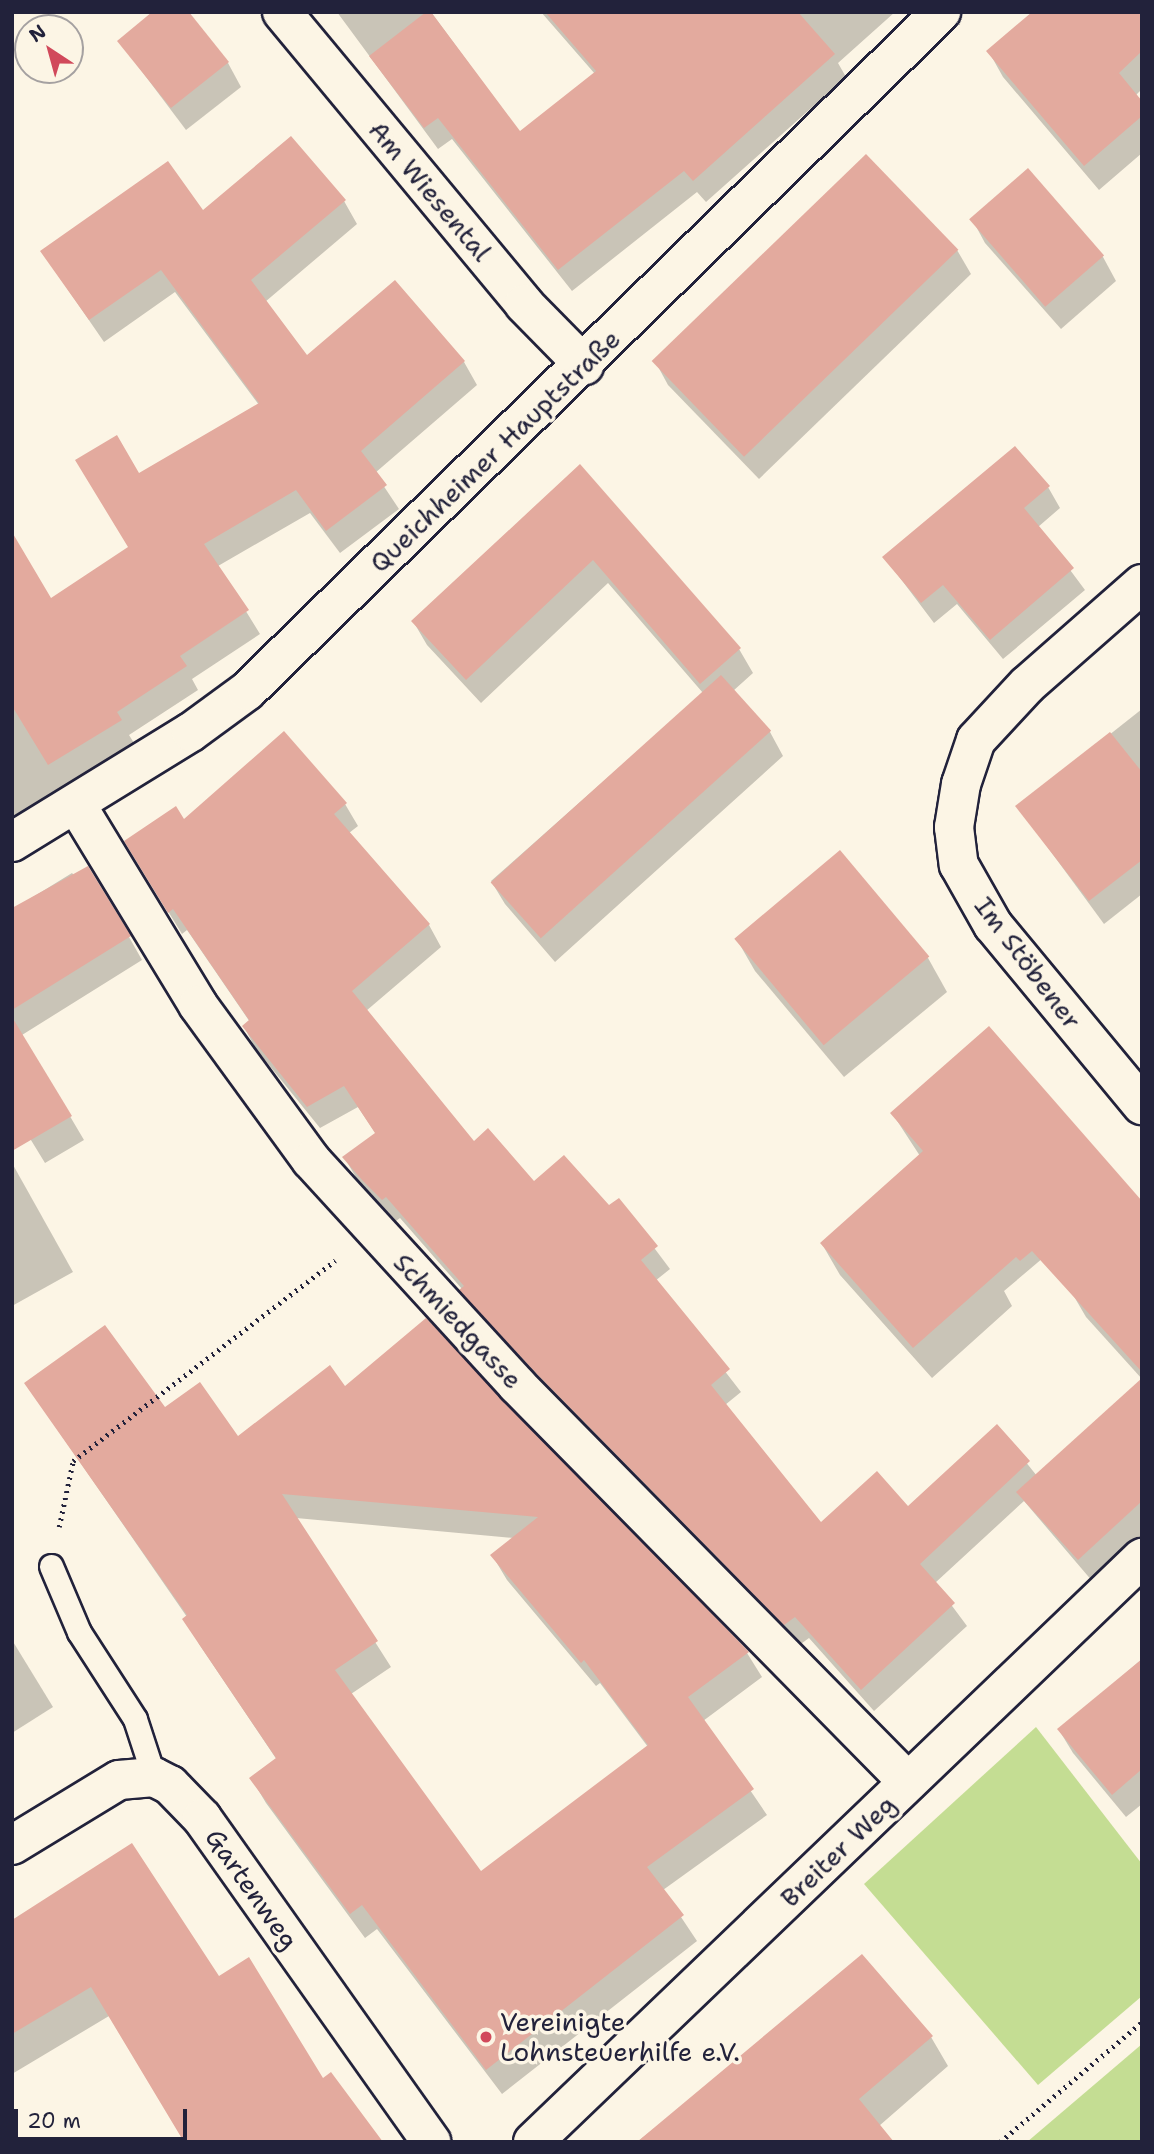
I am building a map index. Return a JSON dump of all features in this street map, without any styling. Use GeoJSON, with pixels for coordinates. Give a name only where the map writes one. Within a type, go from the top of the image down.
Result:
{"type":"FeatureCollection","features":[{"type":"Feature","properties":{"kind":"street","name":"Am Wiesental"},"geometry":{"type":"LineString","coordinates":[[282,12],[524,303],[584,365]]}},
{"type":"Feature","properties":{"kind":"street","name":"Queichheimer Hauptstraße"},"geometry":{"type":"LineString","coordinates":[[12,842],[76,804],[247,691],[584,365],[941,12]]}},
{"type":"Feature","properties":{"kind":"street","name":"Im Stöbener"},"geometry":{"type":"LineString","coordinates":[[1142,584],[1027,685],[976,740],[961,784],[954,827],[959,865],[993,925],[1142,1105]]}},
{"type":"Feature","properties":{"kind":"street","name":"Schmiedgasse"},"geometry":{"type":"LineString","coordinates":[[76,804],[148,927],[240,1067],[311,1160],[517,1385],[908,1782]]}},
{"type":"Feature","properties":{"kind":"street","name":"Breiter Weg"},"geometry":{"type":"LineString","coordinates":[[533,2142],[1142,1558]]}},
{"type":"Feature","properties":{"kind":"street"},"geometry":{"type":"LineString","coordinates":[[12,1845],[119,1780],[153,1777]]}},
{"type":"Feature","properties":{"kind":"street","name":"Gartenweg"},"geometry":{"type":"LineString","coordinates":[[153,1777],[184,1797],[202,1818],[431,2142]]}},
{"type":"Feature","properties":{"kind":"lane"},"geometry":{"type":"LineString","coordinates":[[51,1566],[79,1632],[135,1719],[153,1777]]}},
{"type":"Feature","properties":{"kind":"path"},"geometry":{"type":"LineString","coordinates":[[51,1566],[73,1461],[374,1231]]}},
{"type":"Feature","properties":{"kind":"path"},"geometry":{"type":"LineString","coordinates":[[1000,2142],[1142,2022]]}},
{"type":"Feature","properties":{"kind":"green space"},"geometry":{"type":"Polygon","coordinates":[[[1036,1727],[1142,1864],[1142,1996],[1038,2085],[864,1884],[1036,1727]]]}},
{"type":"Feature","properties":{"kind":"green space"},"geometry":{"type":"Polygon","coordinates":[[[1142,2044],[1142,2142],[1027,2142],[1142,2044]]]}},
{"type":"Feature","properties":{"kind":"building"},"geometry":{"type":"Polygon","coordinates":[[[152,12],[189,12],[229,62],[171,108],[117,41],[152,12]]]}},
{"type":"Feature","properties":{"kind":"building"},"geometry":{"type":"Polygon","coordinates":[[[426,12],[431,12],[520,131],[596,71],[545,12],[798,12],[835,54],[693,181],[684,171],[558,270],[438,118],[424,128],[369,56],[426,12]]]}},
{"type":"Feature","properties":{"kind":"building"},"geometry":{"type":"Polygon","coordinates":[[[1032,12],[1142,12],[1142,51],[1119,73],[1142,101],[1142,116],[1084,166],[986,51],[1032,12]]]}},
{"type":"Feature","properties":{"kind":"building"},"geometry":{"type":"Polygon","coordinates":[[[291,136],[346,200],[251,280],[307,355],[395,280],[465,361],[361,451],[387,485],[326,531],[296,490],[204,544],[249,610],[180,656],[187,666],[117,712],[122,720],[48,765],[12,706],[12,532],[51,598],[128,547],[75,460],[117,435],[139,473],[259,403],[161,270],[89,320],[40,251],[168,161],[203,210],[291,136]]]}},
{"type":"Feature","properties":{"kind":"building"},"geometry":{"type":"Polygon","coordinates":[[[866,154],[958,250],[744,457],[652,361],[866,154]]]}},
{"type":"Feature","properties":{"kind":"building"},"geometry":{"type":"Polygon","coordinates":[[[1028,168],[1104,256],[1045,307],[969,219],[1028,168]]]}},
{"type":"Feature","properties":{"kind":"building"},"geometry":{"type":"Polygon","coordinates":[[[1015,446],[1050,486],[1024,508],[1074,568],[990,640],[943,585],[921,603],[882,557],[1015,446]]]}},
{"type":"Feature","properties":{"kind":"building"},"geometry":{"type":"Polygon","coordinates":[[[580,464],[741,648],[700,684],[593,560],[466,680],[411,621],[580,464]]]}},
{"type":"Feature","properties":{"kind":"building"},"geometry":{"type":"Polygon","coordinates":[[[721,675],[771,731],[541,938],[491,882],[721,675]]]}},
{"type":"Feature","properties":{"kind":"building"},"geometry":{"type":"Polygon","coordinates":[[[284,731],[347,803],[334,814],[430,924],[352,991],[474,1141],[488,1128],[534,1181],[564,1155],[609,1205],[619,1198],[658,1246],[641,1260],[730,1369],[711,1385],[821,1522],[877,1471],[908,1506],[997,1424],[1030,1461],[920,1564],[955,1603],[861,1690],[795,1617],[784,1625],[533,1370],[459,1290],[464,1286],[386,1197],[382,1200],[342,1157],[375,1133],[344,1086],[307,1107],[242,1026],[249,1020],[173,909],[168,913],[124,841],[176,806],[184,819],[284,731]]]}},
{"type":"Feature","properties":{"kind":"building"},"geometry":{"type":"Polygon","coordinates":[[[1110,732],[1142,772],[1142,860],[1089,901],[1015,806],[1110,732]]]}},
{"type":"Feature","properties":{"kind":"building"},"geometry":{"type":"Polygon","coordinates":[[[840,850],[929,956],[824,1045],[734,939],[840,850]]]}},
{"type":"Feature","properties":{"kind":"building"},"geometry":{"type":"Polygon","coordinates":[[[88,866],[131,936],[12,1010],[12,908],[88,866]]]}},
{"type":"Feature","properties":{"kind":"building"},"geometry":{"type":"Polygon","coordinates":[[[12,1017],[72,1116],[12,1151],[12,1017]]]}},
{"type":"Feature","properties":{"kind":"building"},"geometry":{"type":"Polygon","coordinates":[[[989,1026],[1142,1201],[1142,1372],[1032,1251],[1020,1261],[1016,1257],[913,1348],[820,1243],[923,1151],[890,1113],[989,1026]]]}},
{"type":"Feature","properties":{"kind":"building"},"geometry":{"type":"Polygon","coordinates":[[[426,1318],[749,1652],[688,1697],[754,1789],[647,1867],[684,1915],[486,2070],[362,1905],[350,1914],[249,1778],[276,1758],[182,1619],[187,1615],[24,1383],[105,1325],[165,1407],[200,1382],[238,1436],[330,1365],[345,1386],[426,1318]],[[282,1494],[378,1641],[335,1670],[481,1871],[648,1745],[584,1660],[581,1663],[490,1555],[538,1517],[282,1494]]]}},
{"type":"Feature","properties":{"kind":"building"},"geometry":{"type":"Polygon","coordinates":[[[1142,1378],[1142,1501],[1078,1560],[1016,1492],[1142,1378]]]}},
{"type":"Feature","properties":{"kind":"building"},"geometry":{"type":"Polygon","coordinates":[[[1142,1659],[1142,1769],[1112,1795],[1057,1729],[1142,1659]]]}},
{"type":"Feature","properties":{"kind":"building"},"geometry":{"type":"Polygon","coordinates":[[[132,1843],[219,1976],[249,1957],[323,2078],[331,2072],[383,2142],[184,2142],[91,1987],[12,2034],[12,1920],[132,1843]]]}},
{"type":"Feature","properties":{"kind":"building"},"geometry":{"type":"Polygon","coordinates":[[[862,1954],[933,2036],[859,2099],[894,2142],[637,2142],[862,1954]]]}},
{"type":"Feature","properties":{"kind":"place","name":"Vereinigte Lohnsteuerhilfe e.V."},"geometry":{"type":"Point","coordinates":[486,2037]}}]}
